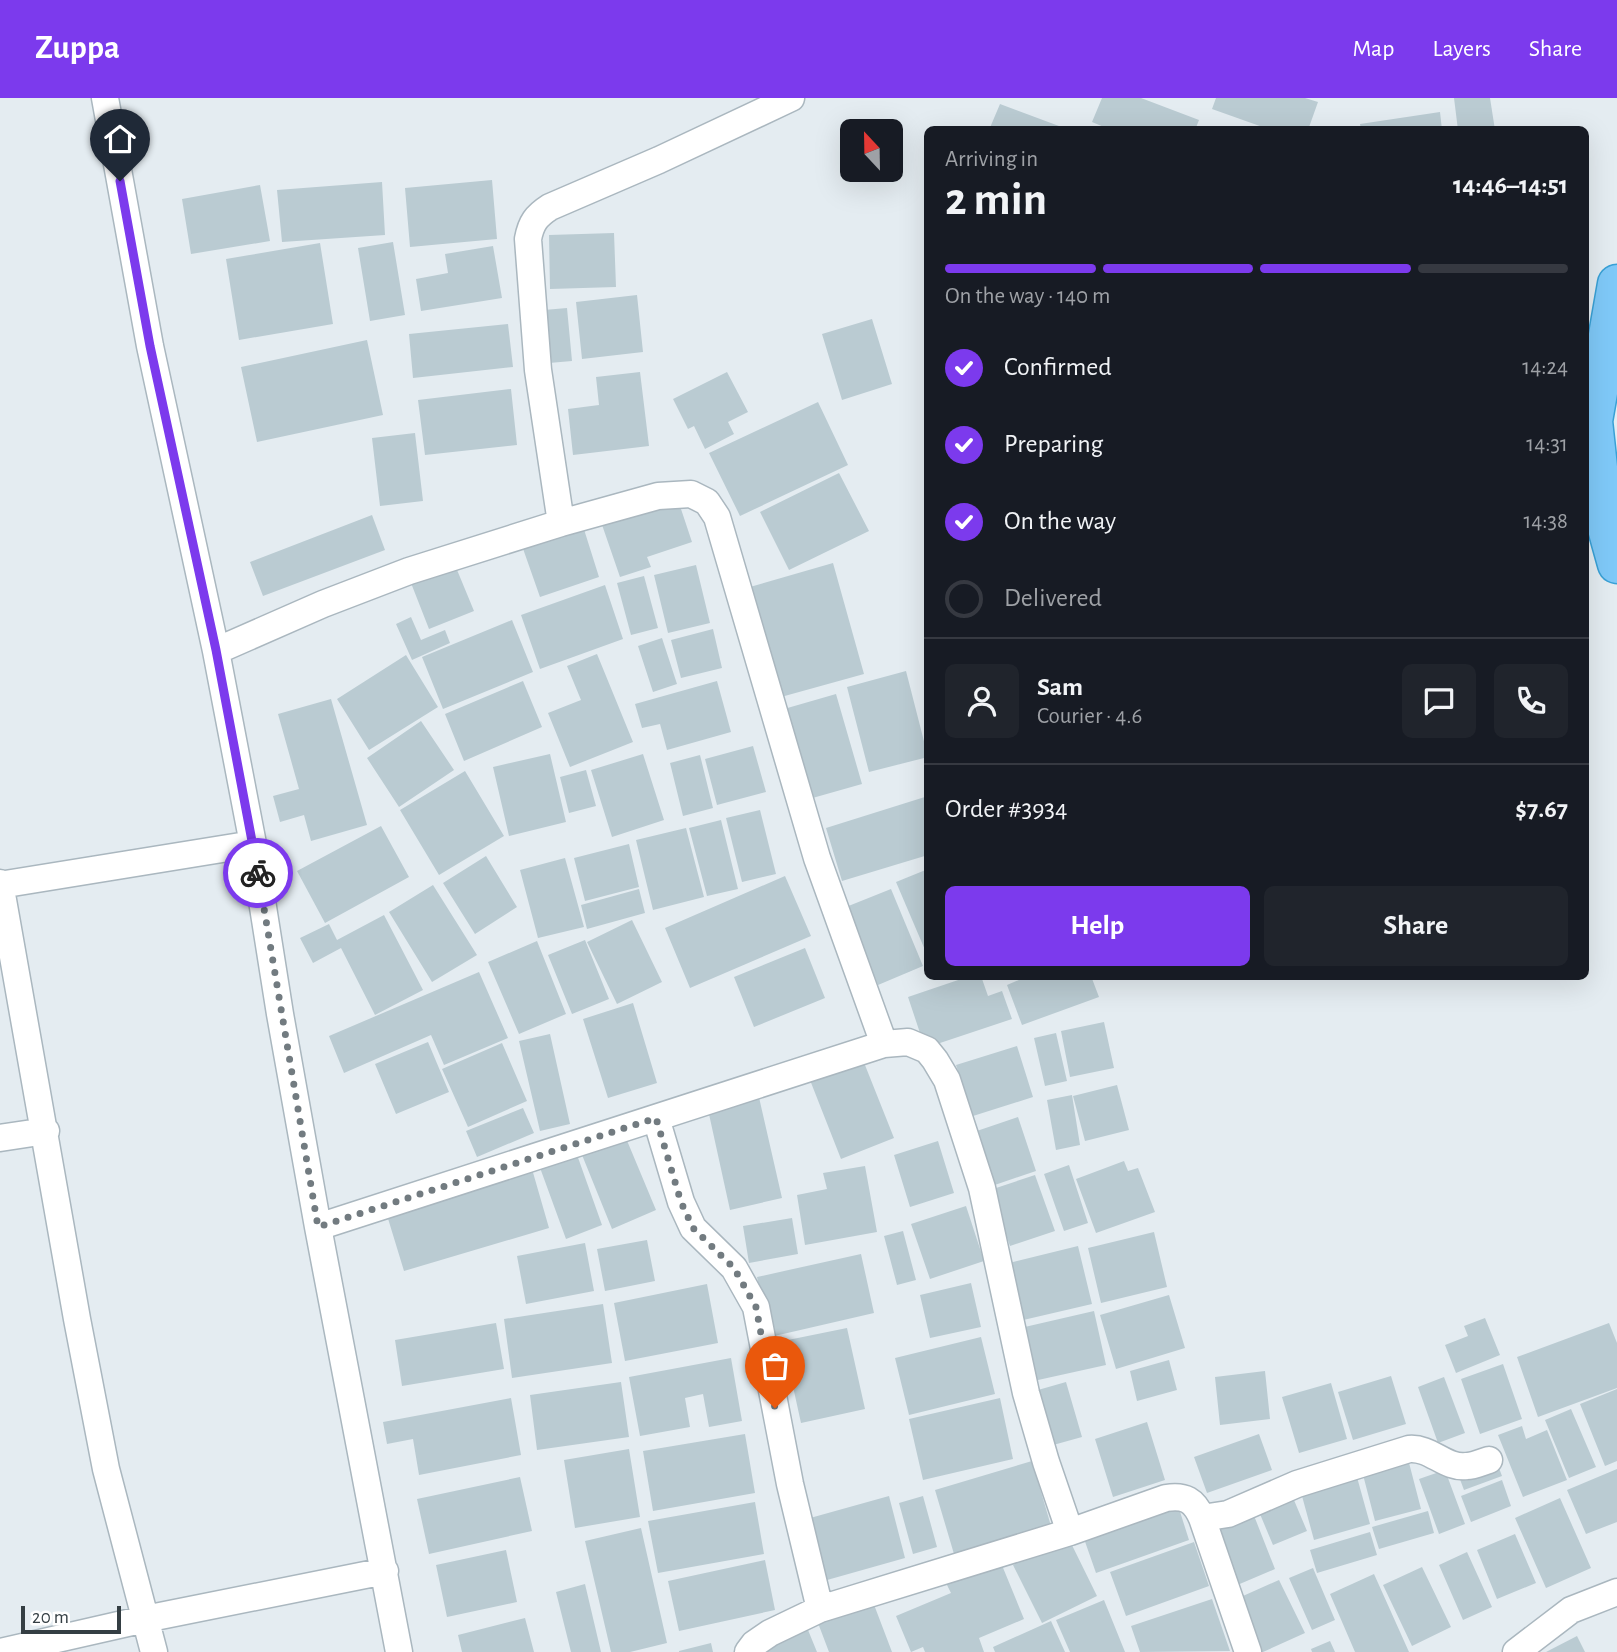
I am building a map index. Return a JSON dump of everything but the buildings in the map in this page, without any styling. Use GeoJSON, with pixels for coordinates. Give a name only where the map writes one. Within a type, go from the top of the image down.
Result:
{"type":"FeatureCollection","features":[{"type":"Feature","properties":{"kind":"highway"},"geometry":{"type":"LineString","coordinates":[[1617,284],[1593,421],[1603,514],[1617,564]]}},
{"type":"Feature","properties":{"kind":"street"},"geometry":{"type":"LineString","coordinates":[[105,98],[150,346],[216,650],[253,844],[318,1227],[399,1652]]}},
{"type":"Feature","properties":{"kind":"street"},"geometry":{"type":"LineString","coordinates":[[561,523],[538,370],[528,239],[531,226],[537,215],[550,207],[791,98]]}},
{"type":"Feature","properties":{"kind":"street"},"geometry":{"type":"LineString","coordinates":[[216,650],[409,571],[561,523],[658,496],[691,494],[707,502],[717,517],[817,858],[884,1044]]}},
{"type":"Feature","properties":{"kind":"street"},"geometry":{"type":"LineString","coordinates":[[153,1652],[106,1469],[0,884],[253,844]]}},
{"type":"Feature","properties":{"kind":"street"},"geometry":{"type":"LineString","coordinates":[[318,1227],[884,1044],[908,1042],[927,1050],[947,1080],[982,1188],[1026,1393],[1070,1532]]}},
{"type":"Feature","properties":{"kind":"street"},"geometry":{"type":"LineString","coordinates":[[656,1118],[681,1202],[693,1228],[734,1268],[756,1307],[790,1484],[820,1609]]}},
{"type":"Feature","properties":{"kind":"street"},"geometry":{"type":"LineString","coordinates":[[0,1138],[46,1131]]}},
{"type":"Feature","properties":{"kind":"street"},"geometry":{"type":"LineString","coordinates":[[1202,1518],[1228,1514],[1297,1484],[1409,1449],[1426,1450],[1448,1464],[1457,1466],[1489,1460]]}},
{"type":"Feature","properties":{"kind":"street"},"geometry":{"type":"LineString","coordinates":[[748,1652],[754,1644],[770,1633],[820,1609],[1070,1532],[1166,1497],[1180,1495],[1192,1501],[1202,1518],[1248,1652]]}},
{"type":"Feature","properties":{"kind":"street"},"geometry":{"type":"LineString","coordinates":[[0,1652],[145,1619],[385,1571]]}},
{"type":"Feature","properties":{"kind":"street"},"geometry":{"type":"LineString","coordinates":[[1516,1652],[1571,1610],[1617,1592]]}},
{"type":"Feature","properties":{"kind":"way so far"},"geometry":{"type":"LineString","coordinates":[[258,873],[318,1227],[656,1118],[681,1202],[693,1228],[734,1268],[756,1307],[775,1408]]}},
{"type":"Feature","properties":{"kind":"route"},"geometry":{"type":"LineString","coordinates":[[120,181],[150,346],[216,650],[258,873]]}}]}
